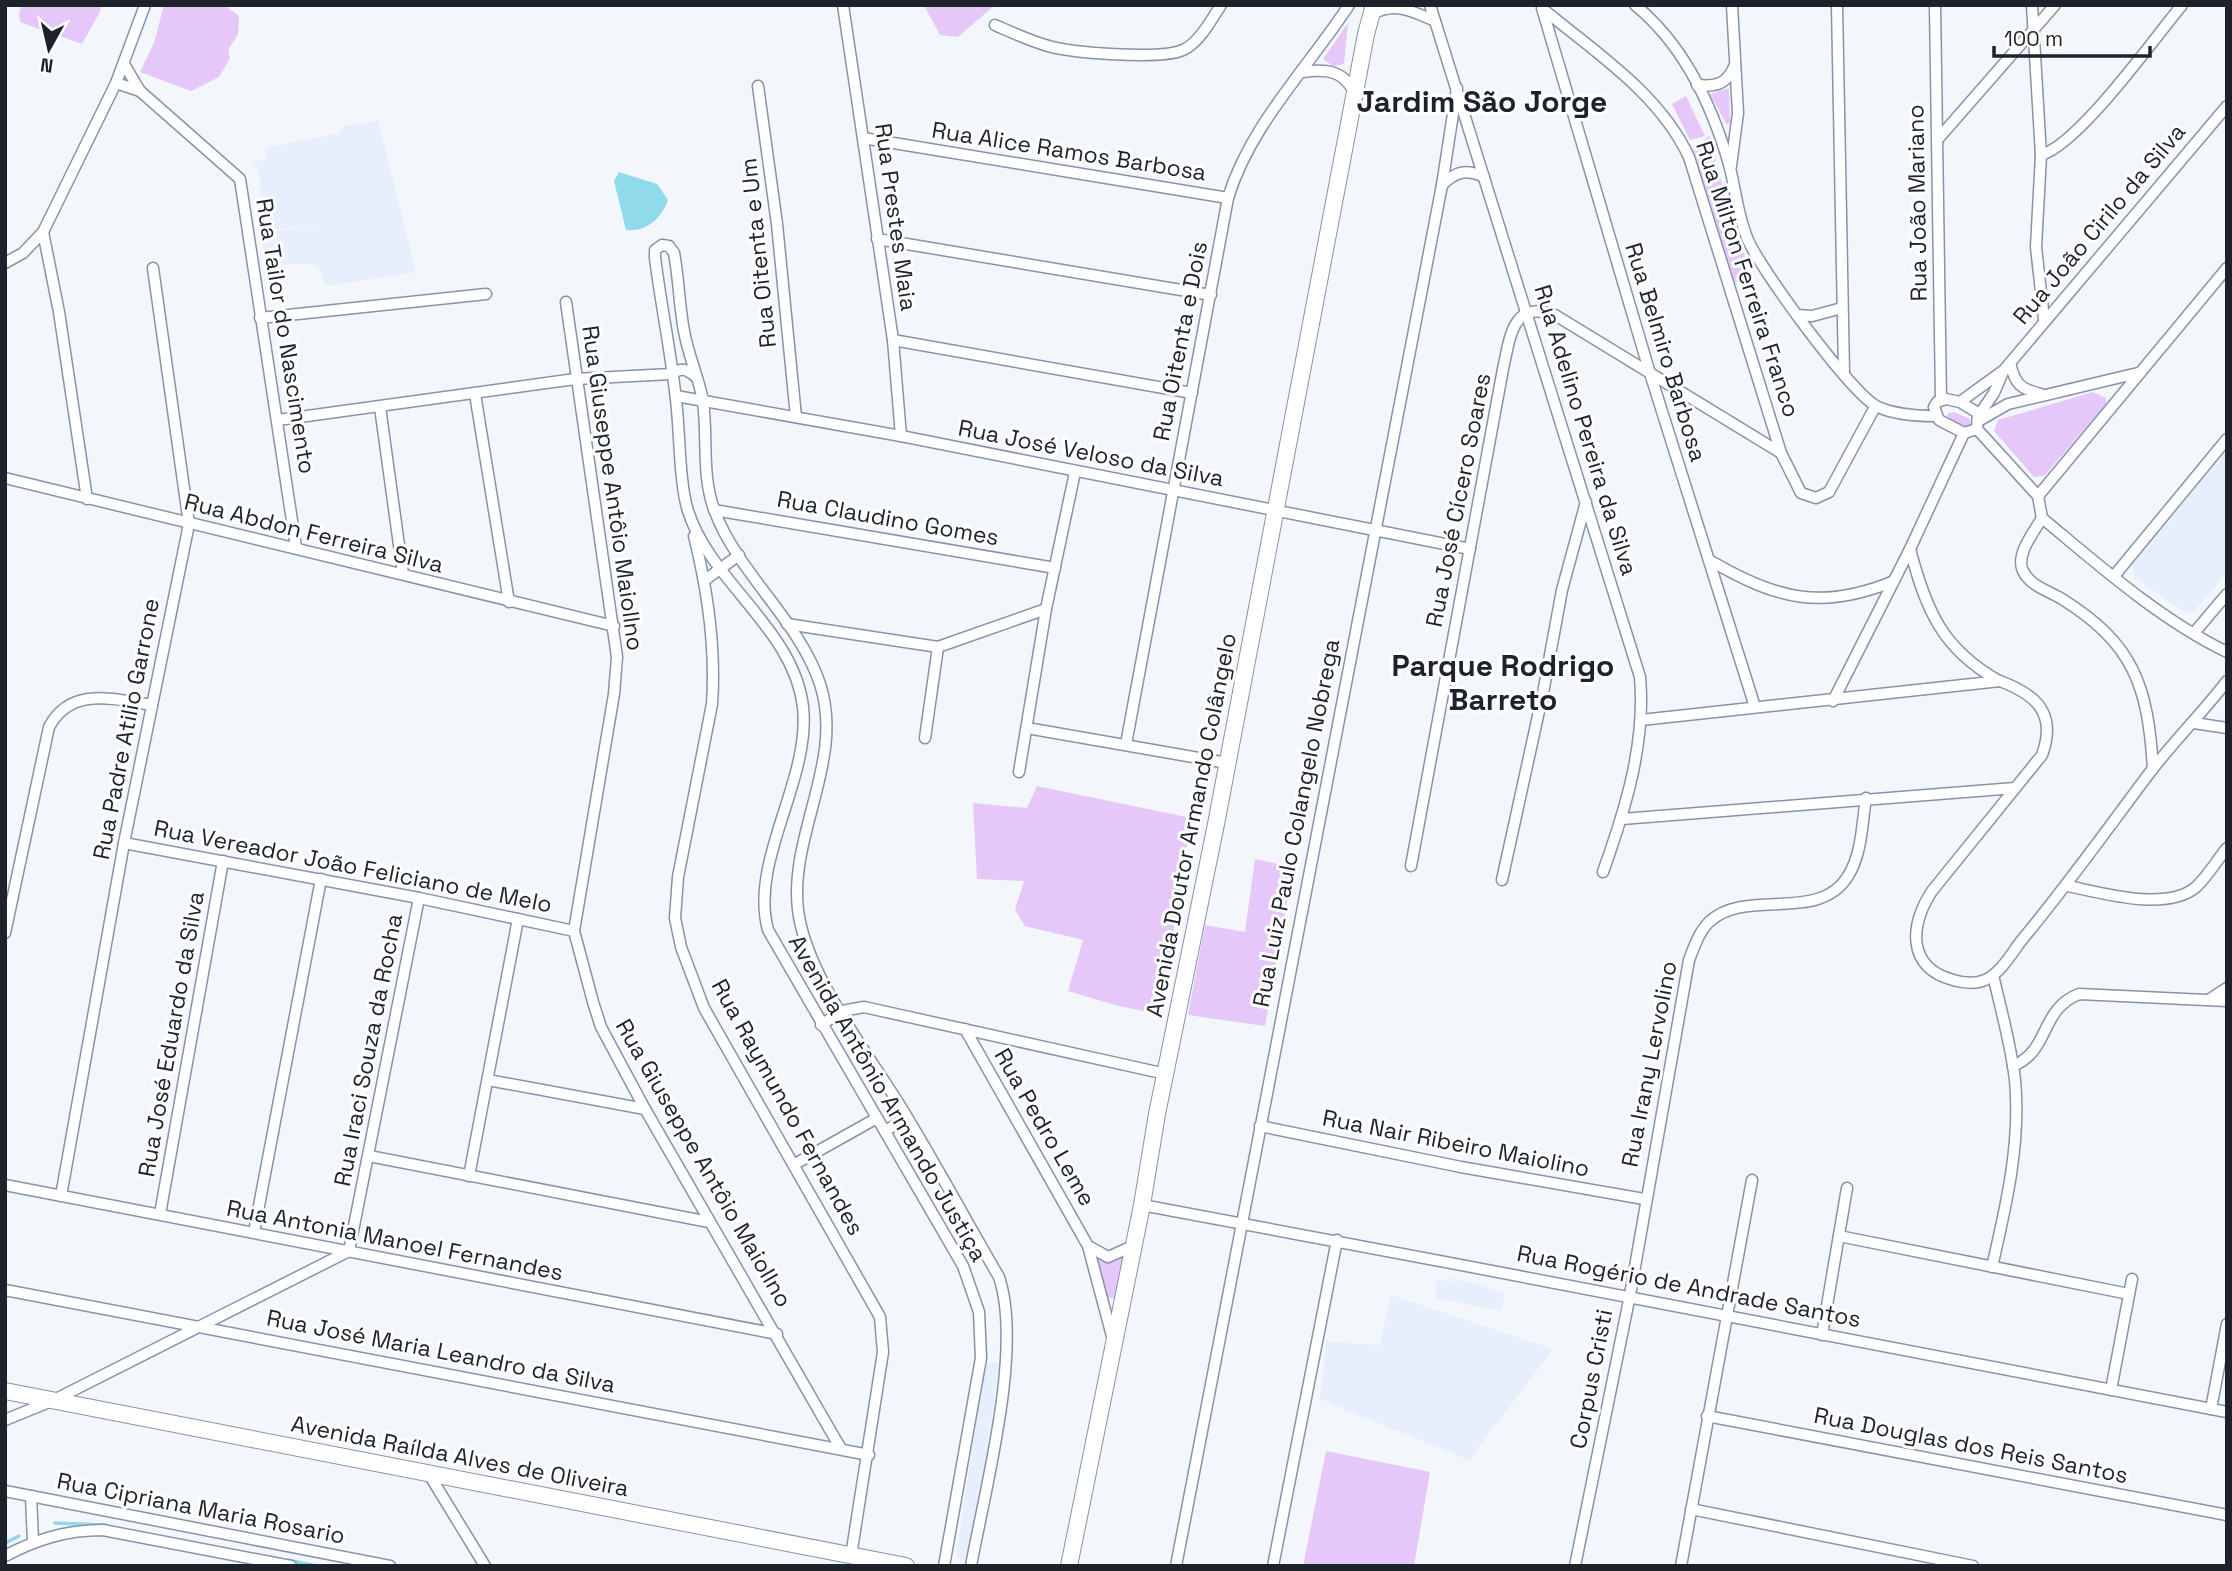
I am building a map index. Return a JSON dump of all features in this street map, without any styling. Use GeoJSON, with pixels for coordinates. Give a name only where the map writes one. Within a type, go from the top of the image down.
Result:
{"type":"FeatureCollection","features":[{"type":"Feature","properties":{"kind":"street"},"geometry":{"type":"LineString","coordinates":[[6,263],[25,251],[43,232],[116,83],[145,5]]}},
{"type":"Feature","properties":{"kind":"street","name":"Rua Prestes Maia"},"geometry":{"type":"LineString","coordinates":[[843,5],[893,340],[901,436]]}},
{"type":"Feature","properties":{"kind":"street"},"geometry":{"type":"LineString","coordinates":[[995,25],[1046,46],[1067,50],[1130,54],[1174,52],[1186,48],[1194,41],[1221,5]]}},
{"type":"Feature","properties":{"kind":"street","name":"Rua Oitenta e Dois"},"geometry":{"type":"LineString","coordinates":[[1126,744],[1228,198],[1242,158],[1254,137],[1349,5]]}},
{"type":"Feature","properties":{"kind":"street","name":"Rua Adelino Pereira da Silva"},"geometry":{"type":"LineString","coordinates":[[1430,5],[1640,677],[1641,720],[1622,819],[1603,872]]}},
{"type":"Feature","properties":{"kind":"street"},"geometry":{"type":"LineString","coordinates":[[1635,5],[1671,40],[1697,85],[1716,125],[1731,170],[1749,241],[1760,263],[1797,315],[1844,374],[1875,407],[1911,415],[1936,416],[1945,426],[1964,433]]}},
{"type":"Feature","properties":{"kind":"street"},"geometry":{"type":"LineString","coordinates":[[1731,170],[1738,113],[1732,5]]}},
{"type":"Feature","properties":{"kind":"street"},"geometry":{"type":"LineString","coordinates":[[1837,5],[1844,374]]}},
{"type":"Feature","properties":{"kind":"street","name":"Rua João Mariano"},"geometry":{"type":"LineString","coordinates":[[1935,5],[1941,400],[1934,407],[1936,416]]}},
{"type":"Feature","properties":{"kind":"street"},"geometry":{"type":"LineString","coordinates":[[2032,5],[2041,155],[2036,247],[2044,319]]}},
{"type":"Feature","properties":{"kind":"street"},"geometry":{"type":"LineString","coordinates":[[1938,139],[2055,5]]}},
{"type":"Feature","properties":{"kind":"street"},"geometry":{"type":"LineString","coordinates":[[2041,155],[2053,152],[2082,124],[2182,5]]}},
{"type":"Feature","properties":{"kind":"street","name":"Avenida Doutor Armando Colângelo"},"geometry":{"type":"LineString","coordinates":[[1069,1566],[1276,512],[1354,92],[1373,10],[1399,7],[1435,21]]}},
{"type":"Feature","properties":{"kind":"street","name":"Rua Belmiro Barbosa"},"geometry":{"type":"LineString","coordinates":[[1540,7],[1649,370],[1755,707]]}},
{"type":"Feature","properties":{"kind":"street","name":"Rua Milton Ferreira Franco"},"geometry":{"type":"LineString","coordinates":[[1540,7],[1646,96],[1666,116],[1679,135],[1693,170],[1781,453],[1801,494],[1816,498],[1824,496],[1836,483],[1875,407]]}},
{"type":"Feature","properties":{"kind":"street"},"geometry":{"type":"LineString","coordinates":[[1697,85],[1717,86],[1725,82],[1737,62]]}},
{"type":"Feature","properties":{"kind":"street","name":"Rua Tailor do Nascimento"},"geometry":{"type":"LineString","coordinates":[[124,64],[140,92],[240,179],[296,547]]}},
{"type":"Feature","properties":{"kind":"street"},"geometry":{"type":"LineString","coordinates":[[1303,72],[1335,72],[1344,77],[1354,92]]}},
{"type":"Feature","properties":{"kind":"street","name":"Rua Tailor do Nascimento"},"geometry":{"type":"LineString","coordinates":[[116,83],[140,92]]}},
{"type":"Feature","properties":{"kind":"street","name":"Rua Oitenta e Um"},"geometry":{"type":"LineString","coordinates":[[758,86],[777,224],[796,417]]}},
{"type":"Feature","properties":{"kind":"street","name":"Rua Luiz Paulo Colangelo Nobrega"},"geometry":{"type":"LineString","coordinates":[[1176,1566],[1373,531],[1442,185],[1457,88]]}},
{"type":"Feature","properties":{"kind":"street","name":"Rua João Cirilo da Silva"},"geometry":{"type":"LineString","coordinates":[[1979,421],[2007,366],[2044,319],[2227,106]]}},
{"type":"Feature","properties":{"kind":"street","name":"Rua Alice Ramos Barbosa"},"geometry":{"type":"LineString","coordinates":[[863,138],[1228,198]]}},
{"type":"Feature","properties":{"kind":"street"},"geometry":{"type":"LineString","coordinates":[[1442,185],[1451,176],[1463,171],[1484,177]]}},
{"type":"Feature","properties":{"kind":"street"},"geometry":{"type":"LineString","coordinates":[[43,232],[59,312],[87,499]]}},
{"type":"Feature","properties":{"kind":"street"},"geometry":{"type":"LineString","coordinates":[[877,239],[1211,295]]}},
{"type":"Feature","properties":{"kind":"street","name":"Avenida Antônio Armando Justiça"},"geometry":{"type":"LineString","coordinates":[[695,376],[684,332],[674,253],[665,245],[657,248],[655,258],[676,396],[688,510],[706,548],[770,632],[793,671],[803,705],[802,743],[766,880],[764,914],[778,951],[963,1266],[979,1312],[982,1344],[978,1379],[944,1566]]}},
{"type":"Feature","properties":{"kind":"street","name":"Rua Padre Atilio Garrone"},"geometry":{"type":"LineString","coordinates":[[61,1196],[124,842],[189,524],[153,268]]}},
{"type":"Feature","properties":{"kind":"street"},"geometry":{"type":"LineString","coordinates":[[2038,496],[2227,268]]}},
{"type":"Feature","properties":{"kind":"street"},"geometry":{"type":"LineString","coordinates":[[260,318],[486,294]]}},
{"type":"Feature","properties":{"kind":"street","name":"Rua Giuseppe Antôio Maiollno"},"geometry":{"type":"LineString","coordinates":[[566,302],[575,379],[614,626],[614,694],[574,931],[601,1027],[709,1222],[777,1334],[841,1449]]}},
{"type":"Feature","properties":{"kind":"street"},"geometry":{"type":"LineString","coordinates":[[1797,315],[1812,316],[1842,308]]}},
{"type":"Feature","properties":{"kind":"street"},"geometry":{"type":"LineString","coordinates":[[1527,312],[1555,315],[1781,453]]}},
{"type":"Feature","properties":{"kind":"street","name":"Rua José Cícero Soares"},"geometry":{"type":"LineString","coordinates":[[1411,866],[1509,342],[1517,321],[1527,312]]}},
{"type":"Feature","properties":{"kind":"street"},"geometry":{"type":"LineString","coordinates":[[893,340],[1192,393]]}},
{"type":"Feature","properties":{"kind":"street"},"geometry":{"type":"LineString","coordinates":[[2007,366],[2015,382],[2024,390],[2044,394]]}},
{"type":"Feature","properties":{"kind":"street","name":"Rua João Cirilo da Silva"},"geometry":{"type":"LineString","coordinates":[[1960,402],[2007,366]]}},
{"type":"Feature","properties":{"kind":"street"},"geometry":{"type":"LineString","coordinates":[[278,420],[575,379],[671,374],[686,369],[695,376],[703,400]]}},
{"type":"Feature","properties":{"kind":"street"},"geometry":{"type":"LineString","coordinates":[[1833,701],[1910,549],[1964,433],[2008,404],[2138,373]]}},
{"type":"Feature","properties":{"kind":"street"},"geometry":{"type":"LineString","coordinates":[[475,394],[509,602]]}},
{"type":"Feature","properties":{"kind":"street","name":"Rua José Veloso da Silva"},"geometry":{"type":"LineString","coordinates":[[676,396],[901,436],[1470,549]]}},
{"type":"Feature","properties":{"kind":"street","name":"Avenida Antônio Armando Justiça"},"geometry":{"type":"LineString","coordinates":[[703,400],[704,452],[714,510],[739,555],[787,624],[819,681],[827,723],[822,763],[800,866],[798,911],[808,951],[999,1278],[1008,1313],[1003,1384],[971,1566]]}},
{"type":"Feature","properties":{"kind":"street"},"geometry":{"type":"LineString","coordinates":[[1941,400],[1960,402],[1979,421],[2038,496],[2042,518],[2022,556],[2023,573],[2036,585],[2100,626],[2127,657],[2143,700],[2153,769]]}},
{"type":"Feature","properties":{"kind":"street"},"geometry":{"type":"LineString","coordinates":[[380,407],[402,575]]}},
{"type":"Feature","properties":{"kind":"street"},"geometry":{"type":"LineString","coordinates":[[2114,576],[2227,439]]}},
{"type":"Feature","properties":{"kind":"street"},"geometry":{"type":"LineString","coordinates":[[1019,772],[1046,609],[1075,472]]}},
{"type":"Feature","properties":{"kind":"street","name":"Rua Abdon Ferreira Silva"},"geometry":{"type":"LineString","coordinates":[[5,478],[614,626]]}},
{"type":"Feature","properties":{"kind":"street"},"geometry":{"type":"LineString","coordinates":[[1502,880],[1543,693],[1562,590],[1586,502]]}},
{"type":"Feature","properties":{"kind":"street","name":"Rua Raymundo Fernandes"},"geometry":{"type":"LineString","coordinates":[[688,510],[705,579],[714,647],[712,704],[681,857],[675,918],[681,947],[704,1008],[880,1317],[883,1352],[869,1455],[851,1556]]}},
{"type":"Feature","properties":{"kind":"street","name":"Rua Claudino Gomes"},"geometry":{"type":"LineString","coordinates":[[714,510],[1055,568]]}},
{"type":"Feature","properties":{"kind":"street"},"geometry":{"type":"LineString","coordinates":[[2042,518],[2114,576],[2194,633],[2227,652]]}},
{"type":"Feature","properties":{"kind":"street"},"geometry":{"type":"LineString","coordinates":[[1910,549],[1932,615],[1951,645],[1966,659],[2000,681],[2034,698],[2043,711],[2048,726],[2042,754],[1932,891],[1920,910],[1916,922],[1918,951],[1927,967],[1943,977],[1960,982],[1985,980],[1993,975],[2068,886],[2153,769],[2227,681]]}},
{"type":"Feature","properties":{"kind":"street"},"geometry":{"type":"LineString","coordinates":[[705,579],[739,555]]}},
{"type":"Feature","properties":{"kind":"street"},"geometry":{"type":"LineString","coordinates":[[1711,561],[1767,590],[1795,597],[1847,596],[1894,581]]}},
{"type":"Feature","properties":{"kind":"street"},"geometry":{"type":"LineString","coordinates":[[2194,633],[2227,594]]}},
{"type":"Feature","properties":{"kind":"street"},"geometry":{"type":"LineString","coordinates":[[787,624],[938,647],[1046,609]]}},
{"type":"Feature","properties":{"kind":"street"},"geometry":{"type":"LineString","coordinates":[[925,738],[938,647]]}},
{"type":"Feature","properties":{"kind":"street"},"geometry":{"type":"LineString","coordinates":[[1641,720],[2000,681]]}},
{"type":"Feature","properties":{"kind":"street"},"geometry":{"type":"LineString","coordinates":[[5,933],[49,727],[57,712],[70,702],[89,699],[152,705]]}},
{"type":"Feature","properties":{"kind":"street"},"geometry":{"type":"LineString","coordinates":[[2194,723],[2227,728]]}},
{"type":"Feature","properties":{"kind":"street"},"geometry":{"type":"LineString","coordinates":[[1027,728],[1227,763]]}},
{"type":"Feature","properties":{"kind":"street"},"geometry":{"type":"LineString","coordinates":[[1622,819],[2015,788]]}},
{"type":"Feature","properties":{"kind":"street","name":"Rua Irany Lervolino"},"geometry":{"type":"LineString","coordinates":[[1644,1199],[1689,960],[1695,944],[1710,922],[1723,913],[1817,899],[1836,891],[1853,867],[1866,798]]}},
{"type":"Feature","properties":{"kind":"street","name":"Rua Vereador João Feliciano de Melo"},"geometry":{"type":"LineString","coordinates":[[124,842],[419,898],[574,931]]}},
{"type":"Feature","properties":{"kind":"street"},"geometry":{"type":"LineString","coordinates":[[2068,886],[2134,898],[2182,895],[2196,887],[2227,848]]}},
{"type":"Feature","properties":{"kind":"street","name":"Rua José Eduardo da Silva"},"geometry":{"type":"LineString","coordinates":[[160,1214],[223,861]]}},
{"type":"Feature","properties":{"kind":"street"},"geometry":{"type":"LineString","coordinates":[[254,1232],[321,879]]}},
{"type":"Feature","properties":{"kind":"street","name":"Rua Iraci Souza da Rocha"},"geometry":{"type":"LineString","coordinates":[[349,1251],[419,898]]}},
{"type":"Feature","properties":{"kind":"street"},"geometry":{"type":"LineString","coordinates":[[470,1176],[517,919]]}},
{"type":"Feature","properties":{"kind":"street"},"geometry":{"type":"LineString","coordinates":[[1992,1266],[2012,1166],[2016,1103],[2013,1066],[1993,975]]}},
{"type":"Feature","properties":{"kind":"street"},"geometry":{"type":"LineString","coordinates":[[2210,999],[2227,988]]}},
{"type":"Feature","properties":{"kind":"street"},"geometry":{"type":"LineString","coordinates":[[2013,1066],[2033,1054],[2058,1006],[2078,994],[2227,1001]]}},
{"type":"Feature","properties":{"kind":"street"},"geometry":{"type":"LineString","coordinates":[[821,1025],[842,1011],[864,1007],[1166,1074]]}},
{"type":"Feature","properties":{"kind":"street","name":"Rua Pedro Leme"},"geometry":{"type":"LineString","coordinates":[[965,1029],[1088,1246],[1114,1345]]}},
{"type":"Feature","properties":{"kind":"street"},"geometry":{"type":"LineString","coordinates":[[488,1080],[645,1109]]}},
{"type":"Feature","properties":{"kind":"street"},"geometry":{"type":"LineString","coordinates":[[795,1164],[877,1118]]}},
{"type":"Feature","properties":{"kind":"street"},"geometry":{"type":"LineString","coordinates":[[885,1131],[907,1118]]}},
{"type":"Feature","properties":{"kind":"street","name":"Rua Nair Ribeiro Maiolino"},"geometry":{"type":"LineString","coordinates":[[1260,1126],[1461,1167],[1644,1199]]}},
{"type":"Feature","properties":{"kind":"street"},"geometry":{"type":"LineString","coordinates":[[369,1156],[709,1222]]}},
{"type":"Feature","properties":{"kind":"street"},"geometry":{"type":"LineString","coordinates":[[1681,1566],[1752,1180]]}},
{"type":"Feature","properties":{"kind":"street","name":"Rua Antonia Manoel Fernandes"},"geometry":{"type":"LineString","coordinates":[[5,1185],[777,1334]]}},
{"type":"Feature","properties":{"kind":"street"},"geometry":{"type":"LineString","coordinates":[[1822,1335],[1847,1188]]}},
{"type":"Feature","properties":{"kind":"street","name":"Corpus Cristi"},"geometry":{"type":"LineString","coordinates":[[1575,1566],[1630,1295],[1644,1199]]}},
{"type":"Feature","properties":{"kind":"street","name":"Rua Rogério de Andrade Santos"},"geometry":{"type":"LineString","coordinates":[[1142,1205],[1630,1295],[1725,1317],[2227,1412]]}},
{"type":"Feature","properties":{"kind":"street"},"geometry":{"type":"LineString","coordinates":[[1839,1236],[2129,1294]]}},
{"type":"Feature","properties":{"kind":"street"},"geometry":{"type":"LineString","coordinates":[[1273,1566],[1337,1240]]}},
{"type":"Feature","properties":{"kind":"street"},"geometry":{"type":"LineString","coordinates":[[1088,1246],[1108,1257],[1133,1246]]}},
{"type":"Feature","properties":{"kind":"street"},"geometry":{"type":"LineString","coordinates":[[5,1420],[54,1400],[349,1251]]}},
{"type":"Feature","properties":{"kind":"street"},"geometry":{"type":"LineString","coordinates":[[2110,1390],[2132,1279]]}},
{"type":"Feature","properties":{"kind":"street","name":"Rua José Maria Leandro da Silva"},"geometry":{"type":"LineString","coordinates":[[5,1290],[869,1455]]}},
{"type":"Feature","properties":{"kind":"street"},"geometry":{"type":"LineString","coordinates":[[2211,1409],[2227,1324]]}},
{"type":"Feature","properties":{"kind":"street","name":"Avenida Raílda Alves de Oliveira"},"geometry":{"type":"LineString","coordinates":[[5,1391],[906,1566]]}},
{"type":"Feature","properties":{"kind":"street","name":"Rua Douglas dos Reis Santos"},"geometry":{"type":"LineString","coordinates":[[1707,1416],[2227,1515]]}},
{"type":"Feature","properties":{"kind":"street"},"geometry":{"type":"LineString","coordinates":[[427,1471],[485,1566]]}},
{"type":"Feature","properties":{"kind":"street","name":"Rua Cipriana Maria Rosario"},"geometry":{"type":"LineString","coordinates":[[5,1491],[347,1562],[390,1566]]}},
{"type":"Feature","properties":{"kind":"street"},"geometry":{"type":"LineString","coordinates":[[31,1496],[33,1541]]}},
{"type":"Feature","properties":{"kind":"street"},"geometry":{"type":"LineString","coordinates":[[1691,1509],[1973,1566]]}},
{"type":"Feature","properties":{"kind":"street"},"geometry":{"type":"LineString","coordinates":[[5,1556],[33,1541],[83,1530],[103,1530],[291,1566]]}},
{"type":"Feature","properties":{"kind":"shaded area"},"geometry":{"type":"Polygon","coordinates":[[[22,5],[99,5],[101,10],[82,44],[20,22],[22,5]]]}},
{"type":"Feature","properties":{"kind":"shaded area"},"geometry":{"type":"Polygon","coordinates":[[[164,5],[227,7],[239,16],[238,34],[228,50],[230,58],[219,77],[191,91],[140,72],[154,43],[164,5]]]}},
{"type":"Feature","properties":{"kind":"shaded area"},"geometry":{"type":"Polygon","coordinates":[[[924,5],[995,5],[958,37],[940,35],[924,5]]]}},
{"type":"Feature","properties":{"kind":"shaded area"},"geometry":{"type":"Polygon","coordinates":[[[1348,23],[1344,64],[1333,66],[1323,59],[1348,23]]]}},
{"type":"Feature","properties":{"kind":"shaded area"},"geometry":{"type":"Polygon","coordinates":[[[1729,88],[1730,122],[1727,125],[1710,94],[1729,88]]]}},
{"type":"Feature","properties":{"kind":"shaded area"},"geometry":{"type":"Polygon","coordinates":[[[1686,96],[1705,136],[1690,140],[1672,104],[1686,96]]]}},
{"type":"Feature","properties":{"kind":"shaded area"},"geometry":{"type":"Polygon","coordinates":[[[378,121],[416,272],[326,286],[319,267],[312,264],[265,265],[262,232],[346,224],[263,230],[259,172],[253,162],[266,160],[266,148],[340,133],[343,126],[378,121]]]}},
{"type":"Feature","properties":{"kind":"shaded area"},"geometry":{"type":"Polygon","coordinates":[[[1710,136],[1729,213],[1752,275],[1735,283],[1693,147],[1710,136]]]}},
{"type":"Feature","properties":{"kind":"shaded area"},"geometry":{"type":"Polygon","coordinates":[[[2093,392],[2106,398],[2106,404],[2044,476],[2034,477],[1994,431],[1998,420],[2093,392]]]}},
{"type":"Feature","properties":{"kind":"shaded area"},"geometry":{"type":"Polygon","coordinates":[[[1954,412],[1970,419],[1971,427],[1953,423],[1947,414],[1954,412]]]}},
{"type":"Feature","properties":{"kind":"shaded area"},"geometry":{"type":"Polygon","coordinates":[[[2227,452],[2227,573],[2192,613],[2186,613],[2134,577],[2133,562],[2227,452]]]}},
{"type":"Feature","properties":{"kind":"shaded area"},"geometry":{"type":"Polygon","coordinates":[[[1037,786],[1191,818],[1161,1015],[1068,991],[1083,940],[1025,926],[1015,910],[1024,881],[977,879],[973,803],[1027,808],[1037,786]]]}},
{"type":"Feature","properties":{"kind":"shaded area"},"geometry":{"type":"Polygon","coordinates":[[[1255,859],[1293,867],[1265,1026],[1188,1015],[1205,925],[1245,932],[1255,859]]]}},
{"type":"Feature","properties":{"kind":"shaded area"},"geometry":{"type":"Polygon","coordinates":[[[1126,1256],[1120,1298],[1108,1298],[1097,1258],[1111,1261],[1126,1256]]]}},
{"type":"Feature","properties":{"kind":"shaded area"},"geometry":{"type":"Polygon","coordinates":[[[1453,1278],[1505,1293],[1501,1311],[1435,1298],[1437,1279],[1453,1283],[1453,1278]]]}},
{"type":"Feature","properties":{"kind":"shaded area"},"geometry":{"type":"Polygon","coordinates":[[[1391,1295],[1553,1349],[1469,1460],[1320,1399],[1326,1342],[1380,1345],[1391,1295]]]}},
{"type":"Feature","properties":{"kind":"shaded area"},"geometry":{"type":"Polygon","coordinates":[[[1000,1362],[970,1559],[956,1558],[985,1363],[1000,1362]]]}},
{"type":"Feature","properties":{"kind":"shaded area"},"geometry":{"type":"Polygon","coordinates":[[[1326,1451],[1430,1472],[1414,1566],[1303,1566],[1326,1451]]]}},
{"type":"Feature","properties":{"kind":"water"},"geometry":{"type":"Polygon","coordinates":[[[619,172],[657,184],[668,200],[657,218],[640,229],[626,230],[614,181],[619,172]]]}},
{"type":"Feature","properties":{"kind":"waterway"},"geometry":{"type":"LineString","coordinates":[[55,1523],[105,1525]]}},
{"type":"Feature","properties":{"kind":"waterway"},"geometry":{"type":"LineString","coordinates":[[5,1543],[19,1536]]}},
{"type":"Feature","properties":{"kind":"waterway"},"geometry":{"type":"LineString","coordinates":[[288,1560],[317,1566]]}},
{"type":"Feature","properties":{"kind":"district","name":"Jardim São Jorge"},"geometry":{"type":"Point","coordinates":[1482,102]}},
{"type":"Feature","properties":{"kind":"district","name":"Parque Rodrigo Barreto"},"geometry":{"type":"Point","coordinates":[1503,683]}}]}
